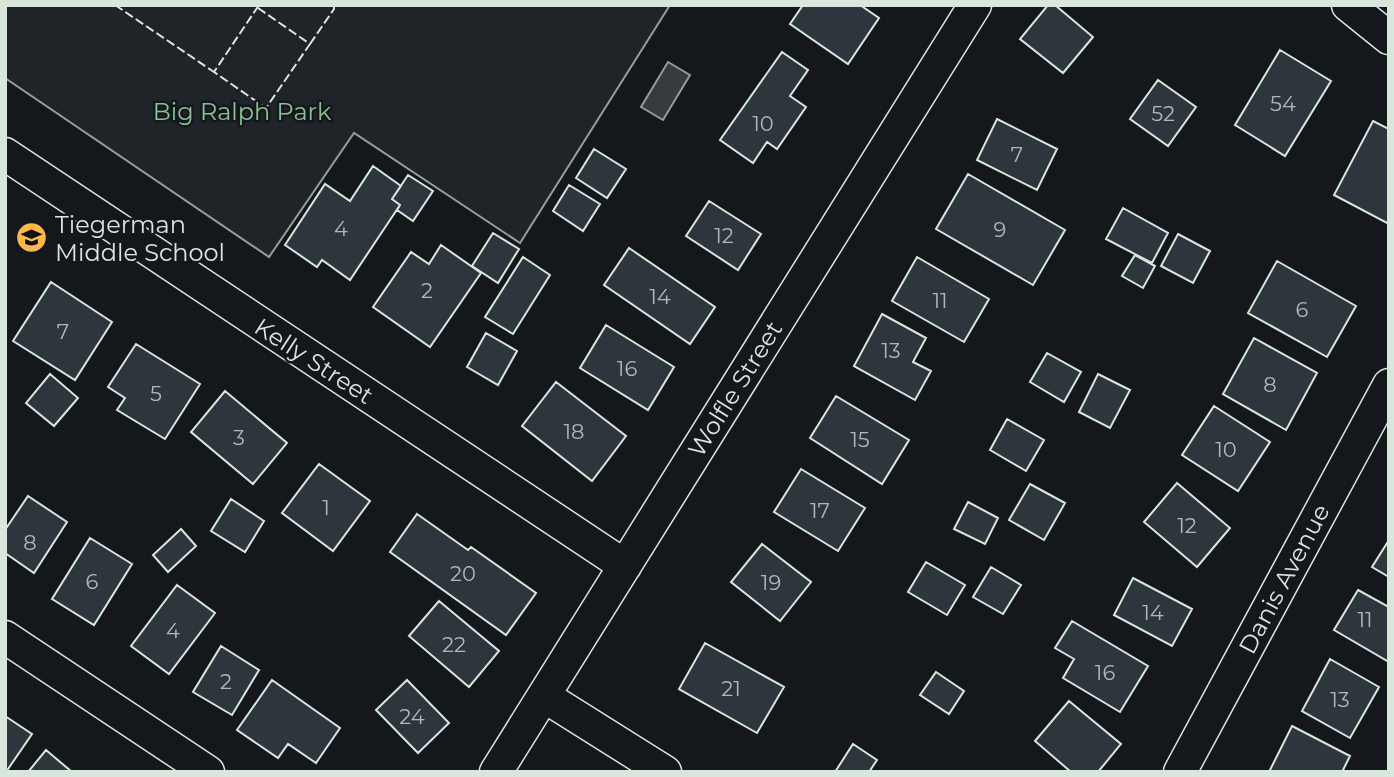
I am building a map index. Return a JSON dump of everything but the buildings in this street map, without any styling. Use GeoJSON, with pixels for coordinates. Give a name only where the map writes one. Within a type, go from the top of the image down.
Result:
{"type":"FeatureCollection","features":[{"type":"Feature","properties":{"kind":"street","name":"Wolfle Street"},"geometry":{"type":"LineString","coordinates":[[496,772],[975,5]]}},
{"type":"Feature","properties":{"kind":"street"},"geometry":{"type":"LineString","coordinates":[[1348,5],[1389,38]]}},
{"type":"Feature","properties":{"kind":"street","name":"Kelly Street"},"geometry":{"type":"LineString","coordinates":[[5,154],[625,566]]}},
{"type":"Feature","properties":{"kind":"street","name":"Danis Avenue"},"geometry":{"type":"LineString","coordinates":[[1180,772],[1389,385]]}},
{"type":"Feature","properties":{"kind":"street"},"geometry":{"type":"LineString","coordinates":[[5,638],[208,772]]}},
{"type":"Feature","properties":{"kind":"street"},"geometry":{"type":"LineString","coordinates":[[544,696],[664,772]]}},
{"type":"Feature","properties":{"kind":"green space","name":"Big Ralph Park"},"geometry":{"type":"Polygon","coordinates":[[[5,5],[670,5],[520,243],[354,133],[269,257],[5,78],[5,5]]]}},
{"type":"Feature","properties":{"kind":"shaded area"},"geometry":{"type":"Polygon","coordinates":[[[668,62],[690,75],[663,120],[641,107],[668,62]]]}},
{"type":"Feature","properties":{"kind":"fence"},"geometry":{"type":"LineString","coordinates":[[115,5],[214,72]]}},
{"type":"Feature","properties":{"kind":"fence"},"geometry":{"type":"LineString","coordinates":[[258,8],[310,44],[266,108],[214,72],[259,5]]}},
{"type":"Feature","properties":{"kind":"fence"},"geometry":{"type":"LineString","coordinates":[[310,44],[334,5]]}},
{"type":"Feature","properties":{"kind":"place","name":"Tiegerman Middle School"},"geometry":{"type":"Point","coordinates":[32,238]}}]}
